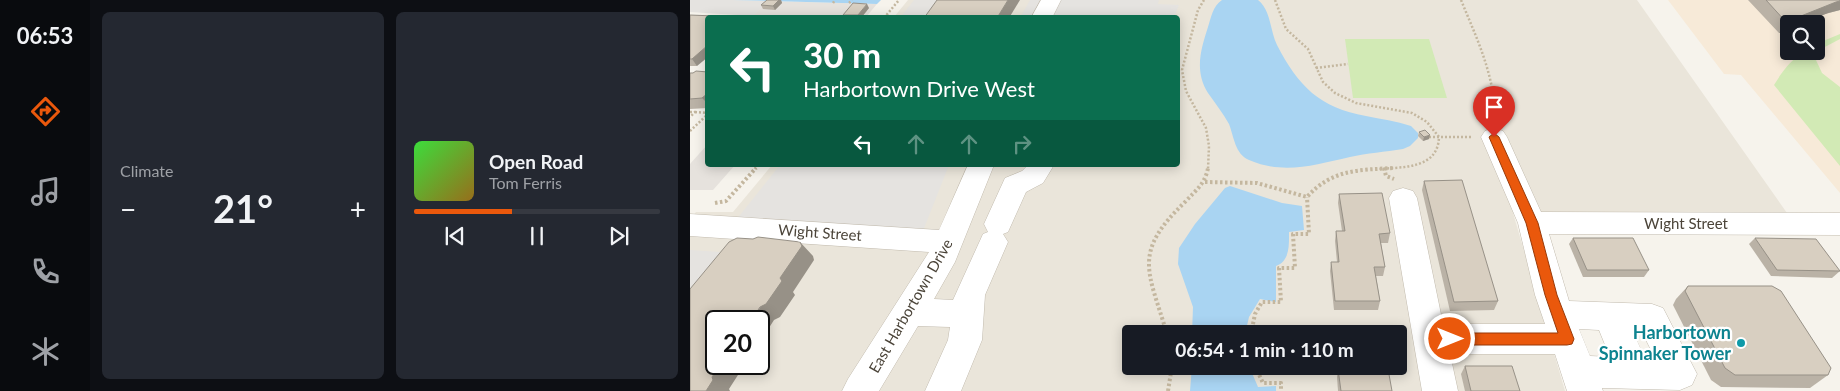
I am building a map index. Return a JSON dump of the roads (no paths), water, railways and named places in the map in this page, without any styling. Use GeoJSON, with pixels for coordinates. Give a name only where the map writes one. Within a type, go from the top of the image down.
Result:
{"type":"FeatureCollection","features":[{"type":"Feature","properties":{"kind":"street"},"geometry":{"type":"LineString","coordinates":[[1043,15],[1051,0]]}},
{"type":"Feature","properties":{"kind":"street"},"geometry":{"type":"LineString","coordinates":[[1430,339],[1562,327],[1610,316],[1652,318],[1680,374],[1634,373],[1582,382],[1562,327],[1532,223],[1494,137]]}},
{"type":"Feature","properties":{"kind":"street"},"geometry":{"type":"LineString","coordinates":[[978,175],[1016,185],[1028,182],[1037,174],[1040,167]]}},
{"type":"Feature","properties":{"kind":"street","name":"East Harbortown Drive"},"geometry":{"type":"LineString","coordinates":[[860,391],[940,262],[978,175]]}},
{"type":"Feature","properties":{"kind":"street"},"geometry":{"type":"LineString","coordinates":[[943,391],[965,340],[969,295],[1016,185]]}},
{"type":"Feature","properties":{"kind":"street"},"geometry":{"type":"LineString","coordinates":[[1403,198],[1440,391]]}},
{"type":"Feature","properties":{"kind":"street","name":"Wight Street"},"geometry":{"type":"LineString","coordinates":[[1532,223],[1835,230]]}},
{"type":"Feature","properties":{"kind":"street","name":"Wight Street"},"geometry":{"type":"LineString","coordinates":[[690,225],[950,242]]}},
{"type":"Feature","properties":{"kind":"street"},"geometry":{"type":"LineString","coordinates":[[908,312],[967,314]]}},
{"type":"Feature","properties":{"kind":"street"},"geometry":{"type":"LineString","coordinates":[[1610,316],[1634,373]]}},
{"type":"Feature","properties":{"kind":"water"},"geometry":{"type":"Polygon","coordinates":[[[733,0],[881,0],[877,4],[733,0]]]}},
{"type":"Feature","properties":{"kind":"water"},"geometry":{"type":"Polygon","coordinates":[[[1222,0],[1258,0],[1262,4],[1268,15],[1277,45],[1293,72],[1312,93],[1323,101],[1350,112],[1411,126],[1418,133],[1418,138],[1410,146],[1403,149],[1363,154],[1299,167],[1287,168],[1262,165],[1244,157],[1236,145],[1229,124],[1208,93],[1201,76],[1200,60],[1203,44],[1216,5],[1222,0]]]}},
{"type":"Feature","properties":{"kind":"water"},"geometry":{"type":"Polygon","coordinates":[[[1230,186],[1282,203],[1302,206],[1304,230],[1289,232],[1289,247],[1286,256],[1281,264],[1276,266],[1276,302],[1260,299],[1249,317],[1247,325],[1192,325],[1193,307],[1178,264],[1179,248],[1195,224],[1225,188],[1230,186]]]}},
{"type":"Feature","properties":{"kind":"water"},"geometry":{"type":"Polygon","coordinates":[[[1191,375],[1253,375],[1258,387],[1276,386],[1276,391],[1190,391],[1191,375]]]}},
{"type":"Feature","properties":{"kind":"place","name":"Harbortown Spinnaker Tower"},"geometry":{"type":"Point","coordinates":[1741,343]}}]}
